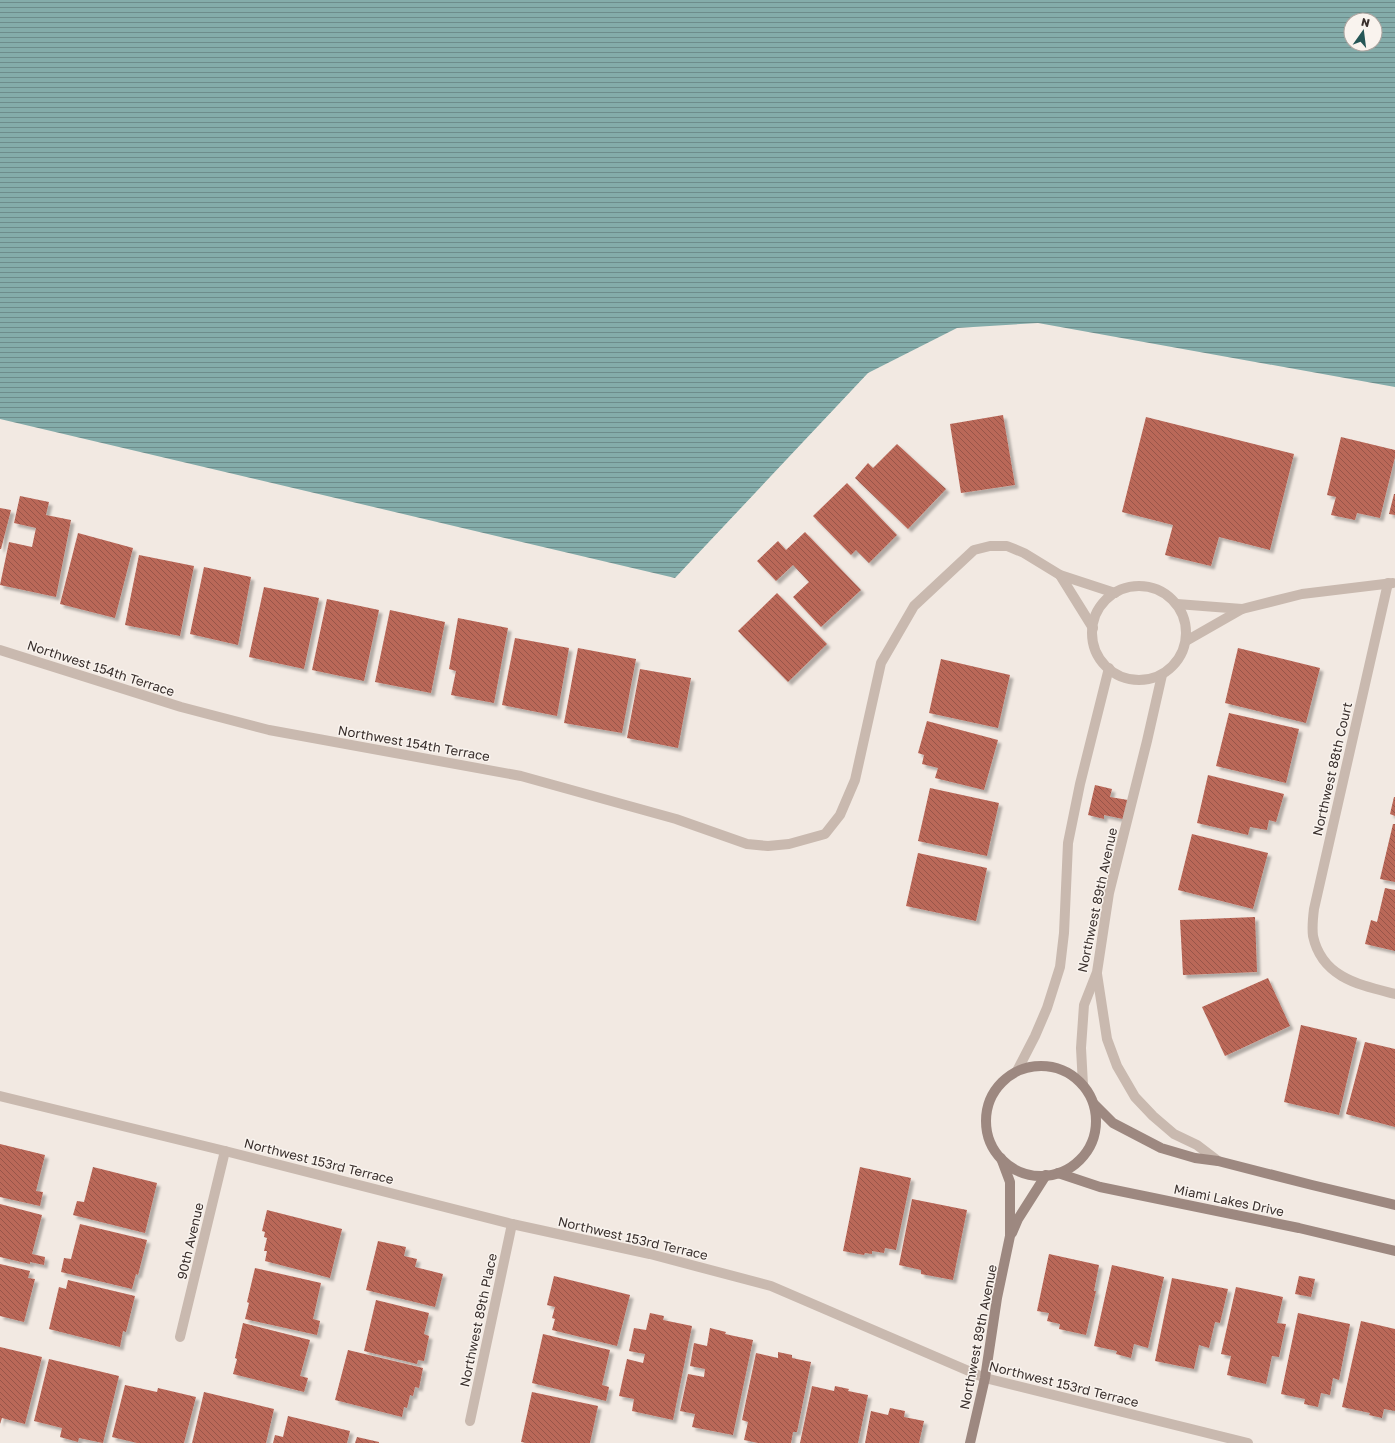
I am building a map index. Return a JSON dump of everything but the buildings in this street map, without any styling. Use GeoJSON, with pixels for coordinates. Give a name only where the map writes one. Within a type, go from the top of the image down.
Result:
{"type":"FeatureCollection","features":[{"type":"Feature","properties":{"kind":"street","name":"Northwest 154th Terrace"},"geometry":{"type":"LineString","coordinates":[[0,650],[113,686],[218,717],[269,730],[520,776],[676,819],[747,844],[768,846],[789,844],[824,834],[840,815],[855,780],[881,663],[914,606],[974,550],[990,546],[1006,546],[1024,553],[1060,575]]}},
{"type":"Feature","properties":{"kind":"street"},"geometry":{"type":"LineString","coordinates":[[1060,575],[1114,593]]}},
{"type":"Feature","properties":{"kind":"street"},"geometry":{"type":"LineString","coordinates":[[1060,575],[1093,628]]}},
{"type":"Feature","properties":{"kind":"street"},"geometry":{"type":"LineString","coordinates":[[1186,641],[1242,609],[1302,594],[1392,583]]}},
{"type":"Feature","properties":{"kind":"street","name":"Northwest 88th Court"},"geometry":{"type":"LineString","coordinates":[[1392,583],[1314,908],[1313,934],[1317,949],[1323,960],[1335,972],[1352,982],[1395,994]]}},
{"type":"Feature","properties":{"kind":"street"},"geometry":{"type":"LineString","coordinates":[[1136,585],[1150,587],[1165,593],[1177,604],[1185,619],[1187,635],[1183,651],[1175,665],[1162,675],[1146,679],[1130,679],[1114,673],[1102,662],[1095,649],[1092,635],[1093,620],[1099,607],[1109,596],[1122,589],[1136,585]]}},
{"type":"Feature","properties":{"kind":"street"},"geometry":{"type":"LineString","coordinates":[[1177,604],[1242,609]]}},
{"type":"Feature","properties":{"kind":"street","name":"Northwest 89th Avenue"},"geometry":{"type":"LineString","coordinates":[[1017,1071],[1035,1036],[1047,1008],[1060,966],[1064,933],[1068,843],[1080,784],[1108,668]]}},
{"type":"Feature","properties":{"kind":"street","name":"Northwest 89th Avenue"},"geometry":{"type":"LineString","coordinates":[[1083,1084],[1081,1048],[1084,1005],[1097,972],[1109,893],[1162,675]]}},
{"type":"Feature","properties":{"kind":"street"},"geometry":{"type":"LineString","coordinates":[[1097,972],[1107,1039],[1117,1066],[1135,1097],[1153,1116],[1174,1134],[1197,1145],[1218,1161]]}},
{"type":"Feature","properties":{"kind":"street"},"geometry":{"type":"LineString","coordinates":[[1094,1104],[1097,1121],[1094,1138],[1086,1153],[1074,1165],[1058,1173],[1046,1176],[1029,1174],[1014,1168],[1001,1158],[992,1144],[987,1128],[987,1111],[993,1095],[1003,1081],[1017,1071],[1030,1067],[1045,1066],[1059,1069],[1072,1075],[1083,1084],[1094,1104],[1113,1123],[1161,1148],[1195,1158],[1218,1161],[1395,1205]]}},
{"type":"Feature","properties":{"kind":"street","name":"Northwest 153rd Terrace"},"geometry":{"type":"LineString","coordinates":[[0,1096],[225,1151],[512,1224],[650,1254],[771,1286],[985,1378],[1248,1443]]}},
{"type":"Feature","properties":{"kind":"street","name":"90th Avenue"},"geometry":{"type":"LineString","coordinates":[[180,1337],[225,1151]]}},
{"type":"Feature","properties":{"kind":"street","name":"Northwest 89th Avenue"},"geometry":{"type":"LineString","coordinates":[[970,1443],[985,1378],[997,1298],[1010,1236],[1010,1182],[1001,1158]]}},
{"type":"Feature","properties":{"kind":"street","name":"Miami Lakes Drive"},"geometry":{"type":"LineString","coordinates":[[1058,1173],[1100,1187],[1299,1228],[1395,1251]]}},
{"type":"Feature","properties":{"kind":"street","name":"Northwest 89th Avenue"},"geometry":{"type":"LineString","coordinates":[[1010,1236],[1018,1219],[1046,1176]]}},
{"type":"Feature","properties":{"kind":"street","name":"Northwest 89th Place"},"geometry":{"type":"LineString","coordinates":[[470,1421],[512,1224]]}},
{"type":"Feature","properties":{"kind":"water"},"geometry":{"type":"Polygon","coordinates":[[[0,0],[1395,0],[1395,387],[1038,323],[957,328],[868,373],[675,578],[0,419],[0,0]]]}}]}
